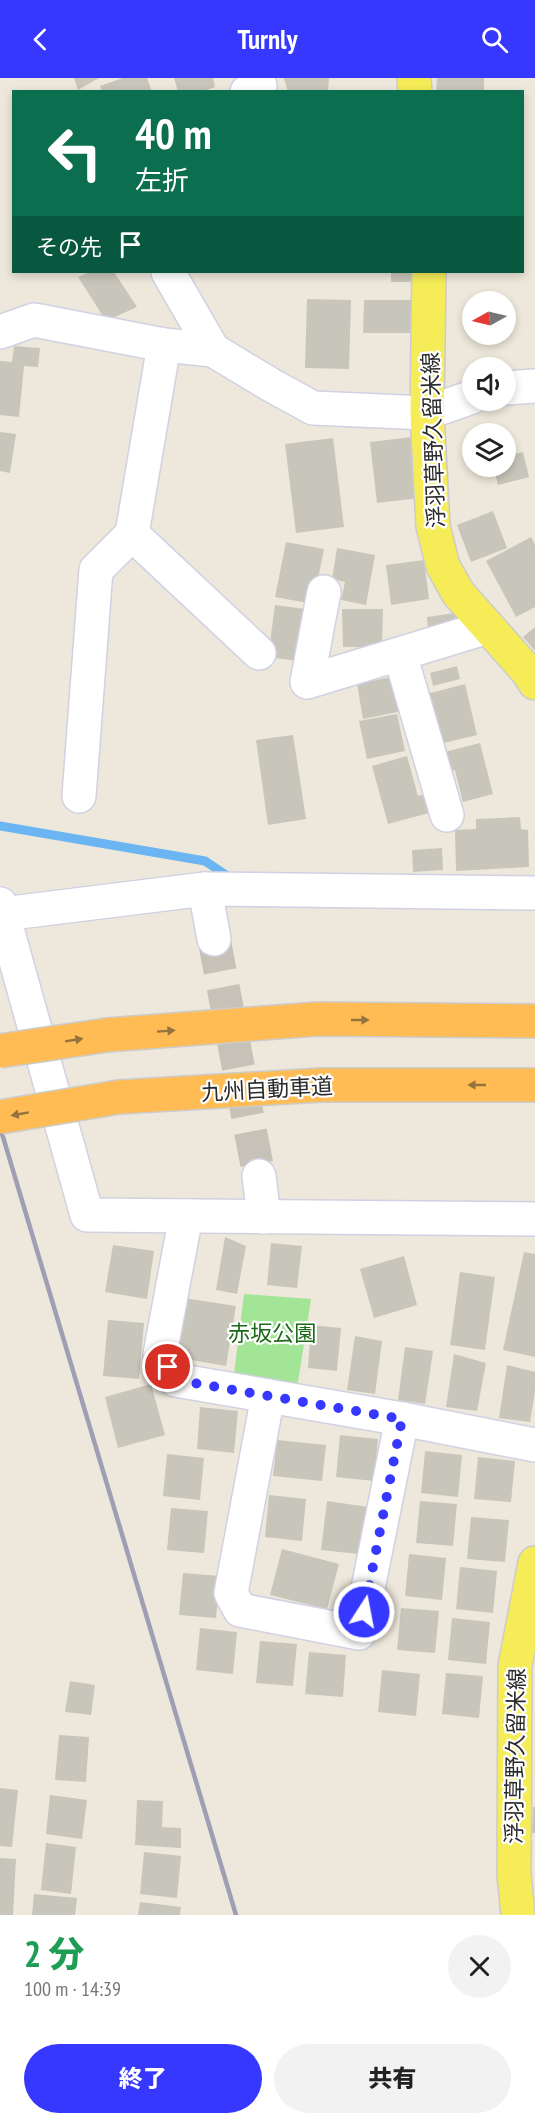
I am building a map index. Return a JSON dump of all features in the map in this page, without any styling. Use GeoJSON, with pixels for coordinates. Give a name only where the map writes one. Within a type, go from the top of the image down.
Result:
{"type":"FeatureCollection","features":[{"type":"Feature","properties":{"kind":"highway"},"geometry":{"type":"LineString","coordinates":[[0,1051],[107,1035],[316,1019],[535,1021]]}},
{"type":"Feature","properties":{"kind":"highway","name":"九州自動車道"},"geometry":{"type":"LineString","coordinates":[[0,1117],[119,1097],[321,1085],[535,1085]]}},
{"type":"Feature","properties":{"kind":"main road","name":"浮羽草野久留米線"},"geometry":{"type":"LineString","coordinates":[[429,273],[427,413],[434,526],[443,566],[458,593],[528,672],[535,683]]}},
{"type":"Feature","properties":{"kind":"main road","name":"浮羽草野久留米線"},"geometry":{"type":"LineString","coordinates":[[518,1915],[514,1874],[515,1666],[535,1563]]}},
{"type":"Feature","properties":{"kind":"street"},"geometry":{"type":"LineString","coordinates":[[251,90],[260,86],[256,78]]}},
{"type":"Feature","properties":{"kind":"street"},"geometry":{"type":"LineString","coordinates":[[169,273],[213,350]]}},
{"type":"Feature","properties":{"kind":"street"},"geometry":{"type":"LineString","coordinates":[[0,332],[34,321],[164,345],[213,350],[313,408],[427,413],[462,401]]}},
{"type":"Feature","properties":{"kind":"street"},"geometry":{"type":"LineString","coordinates":[[79,796],[96,570],[132,534],[164,345]]}},
{"type":"Feature","properties":{"kind":"street"},"geometry":{"type":"LineString","coordinates":[[516,387],[535,386]]}},
{"type":"Feature","properties":{"kind":"street"},"geometry":{"type":"LineString","coordinates":[[132,534],[259,653]]}},
{"type":"Feature","properties":{"kind":"street"},"geometry":{"type":"LineString","coordinates":[[324,592],[307,682],[488,627]]}},
{"type":"Feature","properties":{"kind":"street"},"geometry":{"type":"LineString","coordinates":[[400,654],[447,815]]}},
{"type":"Feature","properties":{"kind":"street"},"geometry":{"type":"LineString","coordinates":[[205,889],[214,939]]}},
{"type":"Feature","properties":{"kind":"street"},"geometry":{"type":"LineString","coordinates":[[535,893],[205,889],[2,909],[87,1215],[535,1219]]}},
{"type":"Feature","properties":{"kind":"street"},"geometry":{"type":"LineString","coordinates":[[259,1176],[264,1217]]}},
{"type":"Feature","properties":{"kind":"street"},"geometry":{"type":"LineString","coordinates":[[186,1216],[160,1353],[176,1380],[402,1419],[535,1445]]}},
{"type":"Feature","properties":{"kind":"street"},"geometry":{"type":"LineString","coordinates":[[268,1396],[231,1593],[240,1610],[359,1633],[402,1419]]}},
{"type":"Feature","properties":{"kind":"green space","name":"赤坂公園"},"geometry":{"type":"Polygon","coordinates":[[[244,1294],[311,1299],[295,1401],[232,1390],[244,1294]]]}},
{"type":"Feature","properties":{"kind":"building"},"geometry":{"type":"Polygon","coordinates":[[[74,78],[99,78],[78,90],[74,78]]]}},
{"type":"Feature","properties":{"kind":"building"},"geometry":{"type":"Polygon","coordinates":[[[123,78],[147,78],[151,90],[101,90],[100,86],[123,78]]]}},
{"type":"Feature","properties":{"kind":"building"},"geometry":{"type":"Polygon","coordinates":[[[174,78],[213,78],[215,87],[207,90],[177,90],[174,78]]]}},
{"type":"Feature","properties":{"kind":"building"},"geometry":{"type":"Polygon","coordinates":[[[284,78],[329,78],[328,90],[287,90],[284,78]]]}},
{"type":"Feature","properties":{"kind":"building"},"geometry":{"type":"Polygon","coordinates":[[[437,78],[484,78],[484,90],[436,90],[437,78]]]}},
{"type":"Feature","properties":{"kind":"building"},"geometry":{"type":"Polygon","coordinates":[[[88,273],[115,273],[137,307],[106,321],[78,277],[88,273]]]}},
{"type":"Feature","properties":{"kind":"building"},"geometry":{"type":"Polygon","coordinates":[[[391,273],[423,273],[424,282],[391,282],[391,273]]]}},
{"type":"Feature","properties":{"kind":"building"},"geometry":{"type":"Polygon","coordinates":[[[307,299],[351,300],[349,369],[305,368],[307,299]]]}},
{"type":"Feature","properties":{"kind":"building"},"geometry":{"type":"Polygon","coordinates":[[[364,300],[411,300],[411,333],[363,333],[364,300]]]}},
{"type":"Feature","properties":{"kind":"building"},"geometry":{"type":"Polygon","coordinates":[[[14,346],[40,348],[38,367],[24,366],[19,417],[0,415],[0,361],[12,362],[14,346]]]}},
{"type":"Feature","properties":{"kind":"building"},"geometry":{"type":"Polygon","coordinates":[[[0,432],[16,434],[10,473],[0,471],[0,432]]]}},
{"type":"Feature","properties":{"kind":"building"},"geometry":{"type":"Polygon","coordinates":[[[413,437],[420,498],[377,503],[370,442],[413,437]]]}},
{"type":"Feature","properties":{"kind":"building"},"geometry":{"type":"Polygon","coordinates":[[[333,438],[344,527],[296,533],[285,444],[333,438]]]}},
{"type":"Feature","properties":{"kind":"building"},"geometry":{"type":"Polygon","coordinates":[[[523,452],[529,477],[498,485],[496,477],[516,477],[516,454],[523,452]]]}},
{"type":"Feature","properties":{"kind":"building"},"geometry":{"type":"Polygon","coordinates":[[[493,511],[507,548],[471,562],[457,525],[493,511]]]}},
{"type":"Feature","properties":{"kind":"building"},"geometry":{"type":"Polygon","coordinates":[[[531,537],[535,545],[535,607],[516,617],[486,561],[531,537]]]}},
{"type":"Feature","properties":{"kind":"building"},"geometry":{"type":"Polygon","coordinates":[[[286,542],[324,549],[313,604],[275,597],[286,542]]]}},
{"type":"Feature","properties":{"kind":"building"},"geometry":{"type":"Polygon","coordinates":[[[337,548],[375,555],[366,605],[341,600],[345,582],[332,579],[337,548]]]}},
{"type":"Feature","properties":{"kind":"building"},"geometry":{"type":"Polygon","coordinates":[[[424,560],[429,599],[391,605],[386,565],[424,560]]]}},
{"type":"Feature","properties":{"kind":"building"},"geometry":{"type":"Polygon","coordinates":[[[275,605],[313,610],[306,662],[268,657],[275,605]]]}},
{"type":"Feature","properties":{"kind":"building"},"geometry":{"type":"Polygon","coordinates":[[[342,609],[383,609],[382,647],[343,647],[342,609]]]}},
{"type":"Feature","properties":{"kind":"building"},"geometry":{"type":"Polygon","coordinates":[[[455,613],[457,631],[428,634],[427,617],[455,613]]]}},
{"type":"Feature","properties":{"kind":"building"},"geometry":{"type":"Polygon","coordinates":[[[535,627],[535,651],[523,637],[535,627]]]}},
{"type":"Feature","properties":{"kind":"building"},"geometry":{"type":"Polygon","coordinates":[[[457,666],[460,679],[433,686],[430,673],[457,666]]]}},
{"type":"Feature","properties":{"kind":"building"},"geometry":{"type":"Polygon","coordinates":[[[400,675],[407,710],[363,719],[357,684],[400,675]]]}},
{"type":"Feature","properties":{"kind":"building"},"geometry":{"type":"Polygon","coordinates":[[[465,684],[477,735],[440,744],[427,694],[465,684]]]}},
{"type":"Feature","properties":{"kind":"building"},"geometry":{"type":"Polygon","coordinates":[[[397,714],[405,751],[367,759],[359,721],[397,714]]]}},
{"type":"Feature","properties":{"kind":"building"},"geometry":{"type":"Polygon","coordinates":[[[293,735],[306,819],[268,825],[256,740],[293,735]]]}},
{"type":"Feature","properties":{"kind":"building"},"geometry":{"type":"Polygon","coordinates":[[[480,743],[493,794],[463,802],[455,770],[445,773],[441,753],[480,743]]]}},
{"type":"Feature","properties":{"kind":"building"},"geometry":{"type":"Polygon","coordinates":[[[407,756],[418,796],[430,792],[436,811],[388,824],[372,766],[407,756]]]}},
{"type":"Feature","properties":{"kind":"building"},"geometry":{"type":"Polygon","coordinates":[[[520,817],[521,829],[528,830],[529,867],[456,871],[455,830],[476,829],[476,819],[520,817]]]}},
{"type":"Feature","properties":{"kind":"building"},"geometry":{"type":"Polygon","coordinates":[[[442,848],[443,870],[413,872],[412,850],[442,848]]]}},
{"type":"Feature","properties":{"kind":"building"},"geometry":{"type":"Polygon","coordinates":[[[225,1237],[246,1246],[237,1294],[216,1290],[225,1237]]]}},
{"type":"Feature","properties":{"kind":"building"},"geometry":{"type":"Polygon","coordinates":[[[271,1243],[302,1246],[297,1288],[267,1285],[271,1243]]]}},
{"type":"Feature","properties":{"kind":"building"},"geometry":{"type":"Polygon","coordinates":[[[113,1245],[154,1251],[147,1299],[105,1292],[113,1245]]]}},
{"type":"Feature","properties":{"kind":"building"},"geometry":{"type":"Polygon","coordinates":[[[524,1252],[535,1254],[535,1357],[503,1350],[524,1252]]]}},
{"type":"Feature","properties":{"kind":"building"},"geometry":{"type":"Polygon","coordinates":[[[404,1256],[417,1305],[374,1318],[360,1269],[404,1256]]]}},
{"type":"Feature","properties":{"kind":"building"},"geometry":{"type":"Polygon","coordinates":[[[460,1272],[495,1277],[485,1350],[450,1345],[460,1272]]]}},
{"type":"Feature","properties":{"kind":"building"},"geometry":{"type":"Polygon","coordinates":[[[184,1298],[236,1306],[226,1366],[174,1357],[184,1298]]]}},
{"type":"Feature","properties":{"kind":"building"},"geometry":{"type":"Polygon","coordinates":[[[108,1320],[144,1323],[139,1379],[103,1376],[108,1320]]]}},
{"type":"Feature","properties":{"kind":"building"},"geometry":{"type":"Polygon","coordinates":[[[311,1325],[341,1328],[337,1371],[308,1368],[311,1325]]]}},
{"type":"Feature","properties":{"kind":"building"},"geometry":{"type":"Polygon","coordinates":[[[355,1336],[382,1341],[375,1394],[347,1390],[355,1336]]]}},
{"type":"Feature","properties":{"kind":"building"},"geometry":{"type":"Polygon","coordinates":[[[405,1347],[433,1351],[425,1404],[398,1400],[405,1347]]]}},
{"type":"Feature","properties":{"kind":"building"},"geometry":{"type":"Polygon","coordinates":[[[454,1354],[486,1363],[477,1411],[446,1407],[454,1354]]]}},
{"type":"Feature","properties":{"kind":"building"},"geometry":{"type":"Polygon","coordinates":[[[507,1365],[535,1372],[535,1391],[530,1422],[499,1418],[507,1365]]]}},
{"type":"Feature","properties":{"kind":"building"},"geometry":{"type":"Polygon","coordinates":[[[151,1384],[165,1435],[118,1448],[105,1397],[151,1384]]]}},
{"type":"Feature","properties":{"kind":"building"},"geometry":{"type":"Polygon","coordinates":[[[200,1407],[238,1411],[234,1453],[197,1449],[200,1407]]]}},
{"type":"Feature","properties":{"kind":"building"},"geometry":{"type":"Polygon","coordinates":[[[340,1435],[378,1439],[374,1481],[336,1477],[340,1435]]]}},
{"type":"Feature","properties":{"kind":"building"},"geometry":{"type":"Polygon","coordinates":[[[277,1440],[326,1445],[322,1481],[273,1476],[277,1440]]]}},
{"type":"Feature","properties":{"kind":"building"},"geometry":{"type":"Polygon","coordinates":[[[425,1451],[462,1455],[458,1497],[421,1493],[425,1451]]]}},
{"type":"Feature","properties":{"kind":"building"},"geometry":{"type":"Polygon","coordinates":[[[167,1454],[204,1458],[200,1500],[163,1496],[167,1454]]]}},
{"type":"Feature","properties":{"kind":"building"},"geometry":{"type":"Polygon","coordinates":[[[478,1457],[515,1461],[511,1502],[474,1499],[478,1457]]]}},
{"type":"Feature","properties":{"kind":"building"},"geometry":{"type":"Polygon","coordinates":[[[269,1495],[306,1499],[302,1541],[265,1537],[269,1495]]]}},
{"type":"Feature","properties":{"kind":"building"},"geometry":{"type":"Polygon","coordinates":[[[327,1501],[368,1507],[358,1554],[321,1550],[327,1501]]]}},
{"type":"Feature","properties":{"kind":"building"},"geometry":{"type":"Polygon","coordinates":[[[420,1501],[457,1504],[453,1546],[416,1543],[420,1501]]]}},
{"type":"Feature","properties":{"kind":"building"},"geometry":{"type":"Polygon","coordinates":[[[171,1508],[208,1511],[204,1553],[167,1550],[171,1508]]]}},
{"type":"Feature","properties":{"kind":"building"},"geometry":{"type":"Polygon","coordinates":[[[471,1517],[509,1520],[505,1562],[467,1559],[471,1517]]]}},
{"type":"Feature","properties":{"kind":"building"},"geometry":{"type":"Polygon","coordinates":[[[282,1549],[339,1564],[327,1609],[270,1595],[282,1549]]]}},
{"type":"Feature","properties":{"kind":"building"},"geometry":{"type":"Polygon","coordinates":[[[409,1554],[446,1558],[442,1600],[405,1596],[409,1554]]]}},
{"type":"Feature","properties":{"kind":"building"},"geometry":{"type":"Polygon","coordinates":[[[460,1567],[497,1571],[493,1613],[456,1609],[460,1567]]]}},
{"type":"Feature","properties":{"kind":"building"},"geometry":{"type":"Polygon","coordinates":[[[183,1573],[220,1576],[216,1618],[179,1615],[183,1573]]]}},
{"type":"Feature","properties":{"kind":"building"},"geometry":{"type":"Polygon","coordinates":[[[401,1608],[439,1611],[435,1653],[397,1650],[401,1608]]]}},
{"type":"Feature","properties":{"kind":"building"},"geometry":{"type":"Polygon","coordinates":[[[452,1618],[490,1622],[486,1664],[448,1660],[452,1618]]]}},
{"type":"Feature","properties":{"kind":"building"},"geometry":{"type":"Polygon","coordinates":[[[200,1628],[237,1632],[233,1674],[196,1670],[200,1628]]]}},
{"type":"Feature","properties":{"kind":"building"},"geometry":{"type":"Polygon","coordinates":[[[260,1641],[297,1644],[293,1686],[256,1683],[260,1641]]]}},
{"type":"Feature","properties":{"kind":"building"},"geometry":{"type":"Polygon","coordinates":[[[309,1652],[346,1655],[343,1697],[305,1694],[309,1652]]]}},
{"type":"Feature","properties":{"kind":"building"},"geometry":{"type":"Polygon","coordinates":[[[382,1670],[420,1674],[416,1716],[378,1712],[382,1670]]]}},
{"type":"Feature","properties":{"kind":"building"},"geometry":{"type":"Polygon","coordinates":[[[446,1673],[483,1676],[479,1718],[442,1714],[446,1673]]]}},
{"type":"Feature","properties":{"kind":"building"},"geometry":{"type":"Polygon","coordinates":[[[70,1681],[95,1685],[91,1715],[65,1712],[70,1681]]]}},
{"type":"Feature","properties":{"kind":"building"},"geometry":{"type":"Polygon","coordinates":[[[59,1735],[89,1737],[86,1782],[55,1780],[59,1735]]]}},
{"type":"Feature","properties":{"kind":"building"},"geometry":{"type":"Polygon","coordinates":[[[0,1788],[18,1790],[12,1847],[0,1846],[0,1788]]]}},
{"type":"Feature","properties":{"kind":"building"},"geometry":{"type":"Polygon","coordinates":[[[50,1795],[87,1800],[82,1839],[46,1834],[50,1795]]]}},
{"type":"Feature","properties":{"kind":"building"},"geometry":{"type":"Polygon","coordinates":[[[137,1800],[163,1801],[162,1827],[181,1828],[181,1848],[135,1845],[137,1800]]]}},
{"type":"Feature","properties":{"kind":"building"},"geometry":{"type":"Polygon","coordinates":[[[533,1807],[535,1807],[535,1833],[532,1833],[533,1807]]]}},
{"type":"Feature","properties":{"kind":"building"},"geometry":{"type":"Polygon","coordinates":[[[46,1843],[76,1847],[71,1894],[41,1890],[46,1843]]]}},
{"type":"Feature","properties":{"kind":"building"},"geometry":{"type":"Polygon","coordinates":[[[144,1852],[181,1856],[177,1898],[140,1894],[144,1852]]]}},
{"type":"Feature","properties":{"kind":"building"},"geometry":{"type":"Polygon","coordinates":[[[0,1858],[16,1859],[13,1915],[0,1915],[0,1858]]]}},
{"type":"Feature","properties":{"kind":"building"},"geometry":{"type":"Polygon","coordinates":[[[34,1894],[77,1898],[75,1915],[32,1915],[34,1894]]]}},
{"type":"Feature","properties":{"kind":"building"},"geometry":{"type":"Polygon","coordinates":[[[140,1902],[181,1907],[180,1915],[138,1915],[140,1902]]]}},
{"type":"Feature","properties":{"kind":"waterway"},"geometry":{"type":"LineString","coordinates":[[0,826],[205,861],[229,877]]}},
{"type":"Feature","properties":{"kind":"tunnel"},"geometry":{"type":"LineString","coordinates":[[214,939],[259,1176]]}},
{"type":"Feature","properties":{"kind":"railway"},"geometry":{"type":"LineString","coordinates":[[0,1127],[236,1915]]}},
{"type":"Feature","properties":{"kind":"route"},"geometry":{"type":"LineString","coordinates":[[168,1367],[176,1380],[402,1419],[364,1612]]}}]}
